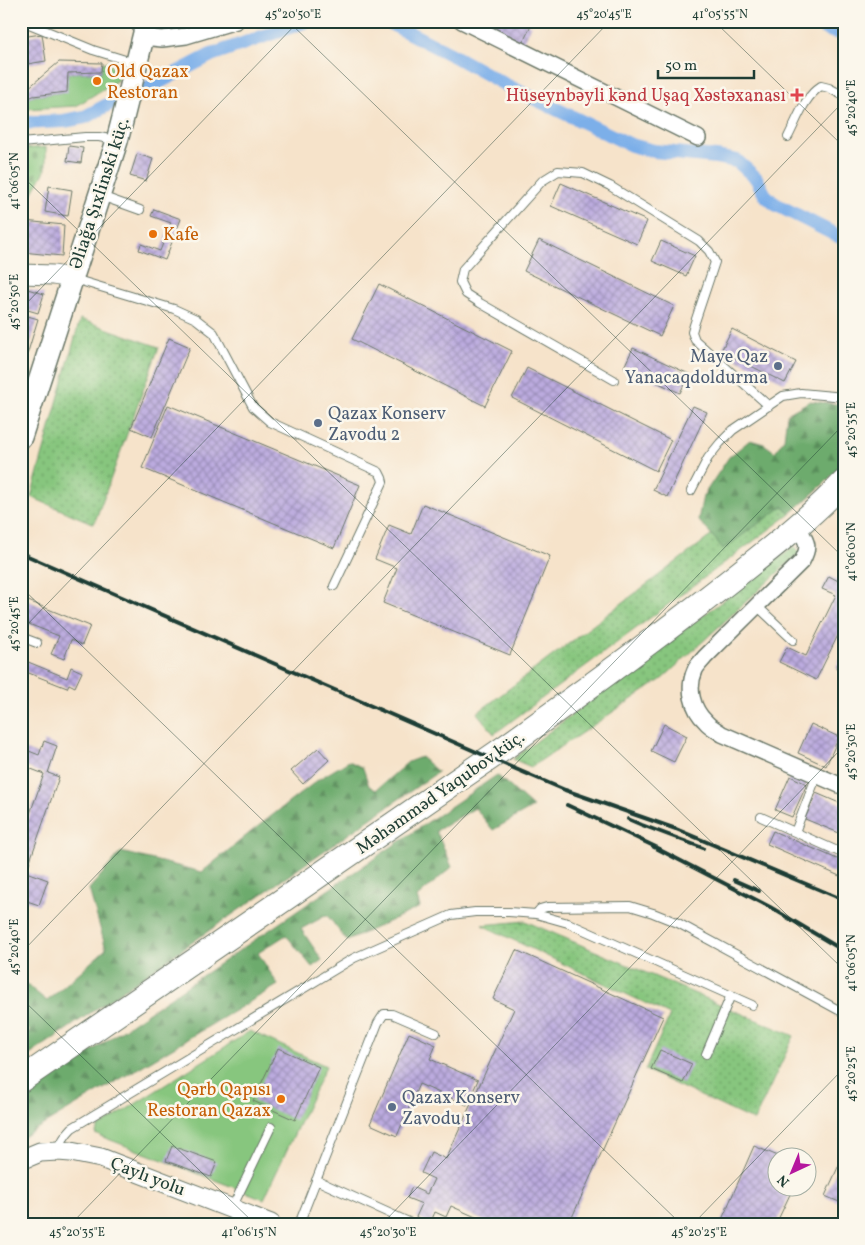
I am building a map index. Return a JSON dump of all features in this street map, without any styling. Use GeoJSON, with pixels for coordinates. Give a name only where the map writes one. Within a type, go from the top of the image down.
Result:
{"type":"FeatureCollection","features":[{"type":"Feature","properties":{"kind":"main road","name":"Əliağa Şıxlinski küç."},"geometry":{"type":"LineString","coordinates":[[21,437],[117,141],[145,29]]}},
{"type":"Feature","properties":{"kind":"main road","name":"Məhəmməd Yaqubov küç."},"geometry":{"type":"LineString","coordinates":[[21,1080],[497,754],[688,614],[798,527],[844,482]]}},
{"type":"Feature","properties":{"kind":"street"},"geometry":{"type":"LineString","coordinates":[[145,29],[162,39],[179,38],[236,21]]}},
{"type":"Feature","properties":{"kind":"street"},"geometry":{"type":"LineString","coordinates":[[462,21],[698,138]]}},
{"type":"Feature","properties":{"kind":"street","name":"Əliağa Şıxlinski küç."},"geometry":{"type":"LineString","coordinates":[[21,274],[53,275],[72,278]]}},
{"type":"Feature","properties":{"kind":"street"},"geometry":{"type":"LineString","coordinates":[[798,527],[806,540],[808,548],[802,561],[720,641],[695,669],[691,683],[692,697],[696,710],[706,723],[722,734],[844,787]]}},
{"type":"Feature","properties":{"kind":"street","name":"Çaylı yolu"},"geometry":{"type":"LineString","coordinates":[[21,1160],[40,1152],[58,1151],[101,1158],[271,1224]]}},
{"type":"Feature","properties":{"kind":"lane"},"geometry":{"type":"LineString","coordinates":[[22,21],[92,50],[137,64]]}},
{"type":"Feature","properties":{"kind":"lane"},"geometry":{"type":"LineString","coordinates":[[788,137],[813,91],[821,86],[844,96]]}},
{"type":"Feature","properties":{"kind":"lane"},"geometry":{"type":"LineString","coordinates":[[21,143],[85,137],[99,137],[117,141]]}},
{"type":"Feature","properties":{"kind":"lane"},"geometry":{"type":"LineString","coordinates":[[614,380],[480,303],[466,294],[460,282],[463,269],[542,181],[558,171],[583,173],[610,186],[699,241],[709,250],[715,262],[694,324],[692,332],[695,340],[769,406]]}},
{"type":"Feature","properties":{"kind":"lane"},"geometry":{"type":"LineString","coordinates":[[99,195],[140,210]]}},
{"type":"Feature","properties":{"kind":"lane"},"geometry":{"type":"LineString","coordinates":[[72,278],[174,308],[196,319],[214,333],[253,407],[270,422],[379,472],[383,482],[334,586]]}},
{"type":"Feature","properties":{"kind":"lane"},"geometry":{"type":"LineString","coordinates":[[691,491],[708,458],[720,443],[733,430],[783,396],[801,392],[844,396]]}},
{"type":"Feature","properties":{"kind":"lane"},"geometry":{"type":"LineString","coordinates":[[756,605],[793,640]]}},
{"type":"Feature","properties":{"kind":"lane"},"geometry":{"type":"LineString","coordinates":[[21,636],[38,643]]}},
{"type":"Feature","properties":{"kind":"lane"},"geometry":{"type":"LineString","coordinates":[[795,832],[817,775]]}},
{"type":"Feature","properties":{"kind":"lane"},"geometry":{"type":"LineString","coordinates":[[761,817],[844,854]]}},
{"type":"Feature","properties":{"kind":"lane"},"geometry":{"type":"LineString","coordinates":[[536,914],[540,909],[547,906],[630,906],[653,913],[678,923],[844,1012]]}},
{"type":"Feature","properties":{"kind":"lane"},"geometry":{"type":"LineString","coordinates":[[58,1151],[61,1141],[72,1128],[354,958],[451,915],[475,912],[510,912],[536,914],[568,923],[752,1005]]}},
{"type":"Feature","properties":{"kind":"lane"},"geometry":{"type":"LineString","coordinates":[[706,1054],[731,995]]}},
{"type":"Feature","properties":{"kind":"lane"},"geometry":{"type":"LineString","coordinates":[[299,1224],[378,1023],[384,1014],[392,1014],[436,1033]]}},
{"type":"Feature","properties":{"kind":"lane"},"geometry":{"type":"LineString","coordinates":[[232,1208],[271,1127]]}},
{"type":"Feature","properties":{"kind":"lane"},"geometry":{"type":"LineString","coordinates":[[316,1180],[413,1224]]}},
{"type":"Feature","properties":{"kind":"green space"},"geometry":{"type":"Polygon","coordinates":[[[109,61],[118,80],[76,106],[26,109],[23,101],[33,96],[66,92],[68,73],[101,72],[102,63],[109,61]]]}},
{"type":"Feature","properties":{"kind":"green space"},"geometry":{"type":"Polygon","coordinates":[[[46,147],[46,169],[21,214],[21,149],[46,147]]]}},
{"type":"Feature","properties":{"kind":"green space"},"geometry":{"type":"Polygon","coordinates":[[[80,319],[159,347],[94,524],[31,497],[80,319]]]}},
{"type":"Feature","properties":{"kind":"green space"},"geometry":{"type":"Polygon","coordinates":[[[810,401],[844,405],[844,460],[828,480],[790,514],[783,506],[723,549],[698,520],[703,496],[729,457],[750,440],[764,444],[775,452],[784,439],[787,414],[810,401]]]}},
{"type":"Feature","properties":{"kind":"green space"},"geometry":{"type":"Polygon","coordinates":[[[783,506],[790,514],[494,734],[477,713],[712,535],[723,549],[783,506]]]}},
{"type":"Feature","properties":{"kind":"green space"},"geometry":{"type":"Polygon","coordinates":[[[794,547],[799,553],[662,679],[531,767],[513,759],[794,547]]]}},
{"type":"Feature","properties":{"kind":"green space"},"geometry":{"type":"Polygon","coordinates":[[[421,757],[438,772],[21,1061],[21,1037],[30,1031],[21,1022],[21,980],[47,1001],[106,949],[89,889],[121,852],[202,872],[319,779],[349,761],[363,768],[369,786],[376,790],[408,762],[421,757]]]}},
{"type":"Feature","properties":{"kind":"green space"},"geometry":{"type":"Polygon","coordinates":[[[497,775],[533,807],[493,830],[475,808],[436,831],[452,867],[417,897],[420,907],[347,941],[327,915],[301,929],[322,960],[312,967],[286,935],[258,953],[278,985],[21,1138],[21,1099],[497,775]]]}},
{"type":"Feature","properties":{"kind":"green space"},"geometry":{"type":"Polygon","coordinates":[[[525,921],[794,1036],[754,1121],[645,1070],[670,1015],[482,925],[525,921]]]}},
{"type":"Feature","properties":{"kind":"green space"},"geometry":{"type":"Polygon","coordinates":[[[250,1031],[326,1066],[264,1199],[95,1134],[99,1127],[250,1031]]]}},
{"type":"Feature","properties":{"kind":"building"},"geometry":{"type":"Polygon","coordinates":[[[495,21],[521,21],[531,26],[522,44],[492,28],[495,21]]]}},
{"type":"Feature","properties":{"kind":"building"},"geometry":{"type":"Polygon","coordinates":[[[42,34],[46,61],[21,65],[21,37],[42,34]]]}},
{"type":"Feature","properties":{"kind":"building"},"geometry":{"type":"Polygon","coordinates":[[[59,62],[102,63],[101,72],[68,73],[67,92],[33,96],[23,101],[21,100],[21,94],[59,62]]]}},
{"type":"Feature","properties":{"kind":"building"},"geometry":{"type":"Polygon","coordinates":[[[69,146],[83,148],[81,163],[67,161],[69,146]]]}},
{"type":"Feature","properties":{"kind":"building"},"geometry":{"type":"Polygon","coordinates":[[[137,154],[153,159],[146,181],[130,176],[137,154]]]}},
{"type":"Feature","properties":{"kind":"building"},"geometry":{"type":"Polygon","coordinates":[[[561,183],[647,221],[637,244],[551,206],[561,183]]]}},
{"type":"Feature","properties":{"kind":"building"},"geometry":{"type":"Polygon","coordinates":[[[49,186],[72,190],[68,216],[45,212],[49,186]]]}},
{"type":"Feature","properties":{"kind":"building"},"geometry":{"type":"Polygon","coordinates":[[[154,209],[181,219],[165,260],[139,250],[141,244],[160,251],[171,223],[151,216],[154,209]]]}},
{"type":"Feature","properties":{"kind":"building"},"geometry":{"type":"Polygon","coordinates":[[[24,221],[64,225],[62,256],[22,252],[24,221]]]}},
{"type":"Feature","properties":{"kind":"building"},"geometry":{"type":"Polygon","coordinates":[[[539,240],[674,306],[660,336],[524,271],[539,240]]]}},
{"type":"Feature","properties":{"kind":"building"},"geometry":{"type":"Polygon","coordinates":[[[661,241],[695,256],[686,276],[652,261],[661,241]]]}},
{"type":"Feature","properties":{"kind":"building"},"geometry":{"type":"Polygon","coordinates":[[[379,284],[512,351],[485,406],[352,339],[379,284]]]}},
{"type":"Feature","properties":{"kind":"building"},"geometry":{"type":"Polygon","coordinates":[[[21,287],[44,294],[38,313],[21,308],[21,287]]]}},
{"type":"Feature","properties":{"kind":"building"},"geometry":{"type":"Polygon","coordinates":[[[21,314],[38,319],[27,355],[21,353],[21,314]]]}},
{"type":"Feature","properties":{"kind":"building"},"geometry":{"type":"Polygon","coordinates":[[[732,329],[796,362],[785,383],[721,351],[732,329]]]}},
{"type":"Feature","properties":{"kind":"building"},"geometry":{"type":"Polygon","coordinates":[[[169,338],[190,347],[152,437],[131,428],[169,338]]]}},
{"type":"Feature","properties":{"kind":"building"},"geometry":{"type":"Polygon","coordinates":[[[633,348],[689,374],[680,393],[624,367],[633,348]]]}},
{"type":"Feature","properties":{"kind":"building"},"geometry":{"type":"Polygon","coordinates":[[[527,368],[671,440],[656,471],[512,398],[527,368]]]}},
{"type":"Feature","properties":{"kind":"building"},"geometry":{"type":"Polygon","coordinates":[[[168,405],[360,485],[334,548],[142,468],[168,405]]]}},
{"type":"Feature","properties":{"kind":"building"},"geometry":{"type":"Polygon","coordinates":[[[693,406],[707,412],[667,497],[653,490],[693,406]]]}},
{"type":"Feature","properties":{"kind":"building"},"geometry":{"type":"Polygon","coordinates":[[[423,504],[550,556],[510,655],[383,603],[397,568],[375,559],[389,525],[411,534],[423,504]]]}},
{"type":"Feature","properties":{"kind":"building"},"geometry":{"type":"Polygon","coordinates":[[[829,576],[844,584],[844,623],[816,680],[779,662],[787,647],[806,656],[836,595],[822,589],[829,576]]]}},
{"type":"Feature","properties":{"kind":"building"},"geometry":{"type":"Polygon","coordinates":[[[21,598],[90,626],[82,645],[71,640],[64,659],[51,654],[59,636],[21,621],[21,598]]]}},
{"type":"Feature","properties":{"kind":"building"},"geometry":{"type":"Polygon","coordinates":[[[844,652],[844,671],[836,668],[844,652]]]}},
{"type":"Feature","properties":{"kind":"building"},"geometry":{"type":"Polygon","coordinates":[[[21,659],[67,678],[71,667],[82,672],[75,687],[69,684],[67,688],[21,670],[21,659]]]}},
{"type":"Feature","properties":{"kind":"building"},"geometry":{"type":"Polygon","coordinates":[[[664,724],[687,736],[674,762],[651,751],[664,724]]]}},
{"type":"Feature","properties":{"kind":"building"},"geometry":{"type":"Polygon","coordinates":[[[811,724],[839,737],[826,766],[798,753],[811,724]]]}},
{"type":"Feature","properties":{"kind":"building"},"geometry":{"type":"Polygon","coordinates":[[[44,741],[57,746],[48,773],[59,777],[26,872],[48,880],[39,905],[21,899],[21,839],[44,774],[21,765],[21,756],[24,749],[39,755],[44,741]]]}},
{"type":"Feature","properties":{"kind":"building"},"geometry":{"type":"Polygon","coordinates":[[[318,748],[329,760],[303,784],[291,771],[318,748]]]}},
{"type":"Feature","properties":{"kind":"building"},"geometry":{"type":"Polygon","coordinates":[[[790,776],[807,784],[792,817],[775,810],[790,776]]]}},
{"type":"Feature","properties":{"kind":"building"},"geometry":{"type":"Polygon","coordinates":[[[816,793],[844,805],[844,835],[805,819],[816,793]]]}},
{"type":"Feature","properties":{"kind":"building"},"geometry":{"type":"Polygon","coordinates":[[[773,831],[844,862],[844,878],[767,844],[773,831]]]}},
{"type":"Feature","properties":{"kind":"building"},"geometry":{"type":"Polygon","coordinates":[[[516,950],[663,1017],[569,1224],[491,1224],[451,1206],[446,1217],[435,1212],[430,1224],[416,1217],[422,1204],[407,1198],[412,1187],[427,1194],[434,1179],[421,1173],[431,1152],[446,1159],[514,1009],[493,999],[516,950]]]}},
{"type":"Feature","properties":{"kind":"building"},"geometry":{"type":"Polygon","coordinates":[[[409,1033],[436,1045],[430,1059],[478,1080],[467,1105],[419,1084],[397,1136],[370,1124],[409,1033]]]}},
{"type":"Feature","properties":{"kind":"building"},"geometry":{"type":"Polygon","coordinates":[[[278,1048],[319,1067],[295,1120],[253,1101],[278,1048]]]}},
{"type":"Feature","properties":{"kind":"building"},"geometry":{"type":"Polygon","coordinates":[[[660,1050],[692,1064],[683,1083],[651,1069],[660,1050]]]}},
{"type":"Feature","properties":{"kind":"building"},"geometry":{"type":"Polygon","coordinates":[[[172,1146],[217,1162],[211,1177],[166,1161],[172,1146]]]}},
{"type":"Feature","properties":{"kind":"building"},"geometry":{"type":"Polygon","coordinates":[[[754,1146],[768,1152],[768,1198],[788,1198],[776,1224],[720,1224],[754,1146]]]}},
{"type":"Feature","properties":{"kind":"building"},"geometry":{"type":"Polygon","coordinates":[[[844,1154],[844,1204],[825,1196],[844,1154]]]}},
{"type":"Feature","properties":{"kind":"waterway"},"geometry":{"type":"LineString","coordinates":[[144,90],[211,55],[307,21]]}},
{"type":"Feature","properties":{"kind":"waterway"},"geometry":{"type":"LineString","coordinates":[[386,21],[506,85],[631,145],[654,151],[737,161],[756,178],[765,195],[775,204],[844,239]]}},
{"type":"Feature","properties":{"kind":"waterway"},"geometry":{"type":"LineString","coordinates":[[812,21],[828,30],[844,34]]}},
{"type":"Feature","properties":{"kind":"waterway"},"geometry":{"type":"LineString","coordinates":[[21,123],[64,121],[85,117],[113,102]]}},
{"type":"Feature","properties":{"kind":"railway"},"geometry":{"type":"LineString","coordinates":[[21,553],[565,790],[676,829],[844,900]]}},
{"type":"Feature","properties":{"kind":"railway"},"geometry":{"type":"LineString","coordinates":[[567,805],[660,849]]}},
{"type":"Feature","properties":{"kind":"railway"},"geometry":{"type":"LineString","coordinates":[[628,819],[703,848]]}},
{"type":"Feature","properties":{"kind":"railway"},"geometry":{"type":"LineString","coordinates":[[654,847],[770,907],[844,951]]}},
{"type":"Feature","properties":{"kind":"railway"},"geometry":{"type":"LineString","coordinates":[[734,880],[759,891]]}},
{"type":"Feature","properties":{"kind":"place","name":"Old Qazax Restoran"},"geometry":{"type":"Point","coordinates":[97,81]}},
{"type":"Feature","properties":{"kind":"place","name":"Hüseynbəyli kənd Uşaq Xəstəxanası"},"geometry":{"type":"Point","coordinates":[797,95]}},
{"type":"Feature","properties":{"kind":"place","name":"Kafe"},"geometry":{"type":"Point","coordinates":[153,234]}},
{"type":"Feature","properties":{"kind":"place","name":"Maye Qaz Yanacaqdoldurma"},"geometry":{"type":"Point","coordinates":[778,366]}},
{"type":"Feature","properties":{"kind":"place","name":"Qazax Konserv Zavodu 2"},"geometry":{"type":"Point","coordinates":[318,423]}},
{"type":"Feature","properties":{"kind":"place","name":"Qərb Qapısı Restoran Qazax"},"geometry":{"type":"Point","coordinates":[281,1099]}},
{"type":"Feature","properties":{"kind":"place","name":"Qazax Konserv Zavodu 1"},"geometry":{"type":"Point","coordinates":[392,1107]}}]}
